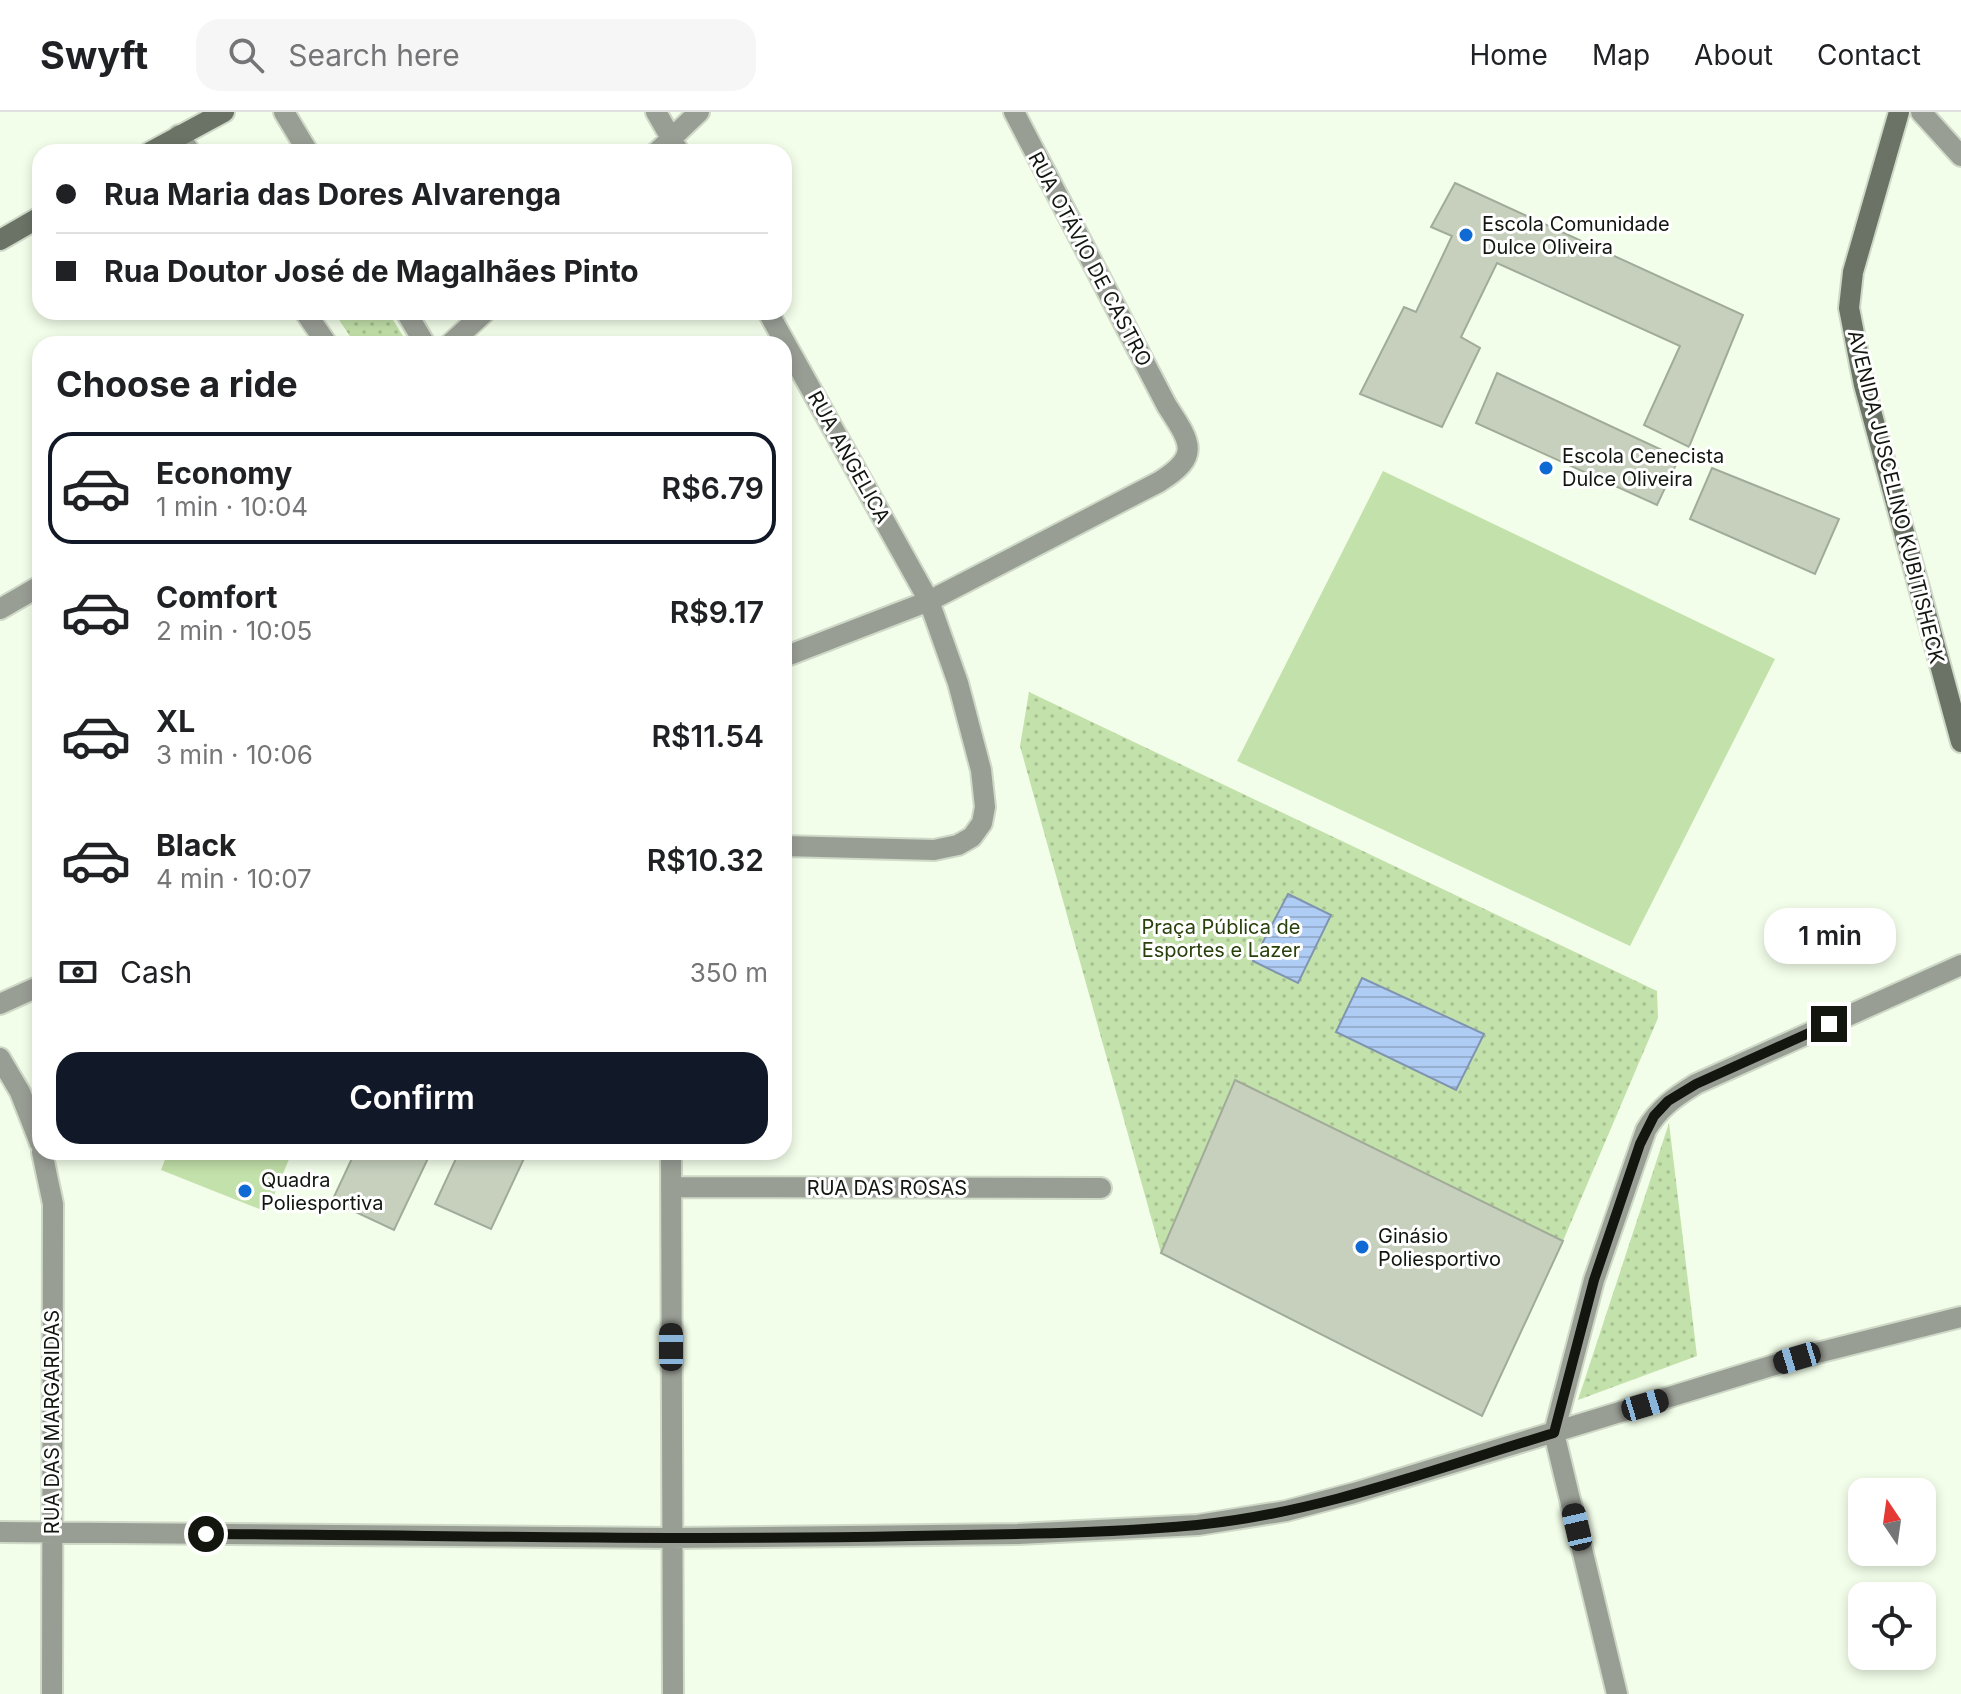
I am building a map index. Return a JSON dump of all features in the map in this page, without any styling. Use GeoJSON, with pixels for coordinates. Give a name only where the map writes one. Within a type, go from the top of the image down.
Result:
{"type":"FeatureCollection","features":[{"type":"Feature","properties":{"kind":"street"},"geometry":{"type":"LineString","coordinates":[[184,144],[224,112]]}},
{"type":"Feature","properties":{"kind":"street"},"geometry":{"type":"LineString","coordinates":[[284,112],[303,144]]}},
{"type":"Feature","properties":{"kind":"street"},"geometry":{"type":"LineString","coordinates":[[656,112],[668,144]]}},
{"type":"Feature","properties":{"kind":"street"},"geometry":{"type":"LineString","coordinates":[[672,144],[699,112]]}},
{"type":"Feature","properties":{"kind":"street","name":"RUA OTÁVIO DE CASTRO"},"geometry":{"type":"LineString","coordinates":[[929,601],[1159,482],[1180,469],[1187,459],[1186,441],[1014,112]]}},
{"type":"Feature","properties":{"kind":"street","name":"AVENIDA JUSCELINO KUBITISHECK"},"geometry":{"type":"LineString","coordinates":[[1899,112],[1853,272],[1849,308],[1864,385],[1961,742]]}},
{"type":"Feature","properties":{"kind":"street"},"geometry":{"type":"LineString","coordinates":[[1921,112],[1961,156]]}},
{"type":"Feature","properties":{"kind":"street"},"geometry":{"type":"LineString","coordinates":[[0,240],[32,222]]}},
{"type":"Feature","properties":{"kind":"street"},"geometry":{"type":"LineString","coordinates":[[459,336],[476,320]]}},
{"type":"Feature","properties":{"kind":"street","name":"RUA ANGELICA"},"geometry":{"type":"LineString","coordinates":[[792,355],[929,601],[958,683],[985,791],[982,823],[972,837],[958,845],[934,850],[792,846]]}},
{"type":"Feature","properties":{"kind":"street"},"geometry":{"type":"LineString","coordinates":[[0,609],[32,591]]}},
{"type":"Feature","properties":{"kind":"street"},"geometry":{"type":"LineString","coordinates":[[792,654],[929,601]]}},
{"type":"Feature","properties":{"kind":"street"},"geometry":{"type":"LineString","coordinates":[[1617,1694],[1554,1433],[1594,1280],[1640,1144],[1654,1116],[1668,1101],[1696,1084],[1961,965]]}},
{"type":"Feature","properties":{"kind":"street"},"geometry":{"type":"LineString","coordinates":[[0,1004],[32,990]]}},
{"type":"Feature","properties":{"kind":"street"},"geometry":{"type":"LineString","coordinates":[[0,1058],[20,1092],[32,1123]]}},
{"type":"Feature","properties":{"kind":"street","name":"RUA DAS MARGARIDAS"},"geometry":{"type":"LineString","coordinates":[[44,1160],[53,1204],[52,1694]]}},
{"type":"Feature","properties":{"kind":"street"},"geometry":{"type":"LineString","coordinates":[[671,1160],[673,1694]]}},
{"type":"Feature","properties":{"kind":"street","name":"RUA DAS ROSAS"},"geometry":{"type":"LineString","coordinates":[[672,1187],[1101,1188]]}},
{"type":"Feature","properties":{"kind":"street"},"geometry":{"type":"LineString","coordinates":[[0,1532],[671,1538],[987,1534],[1198,1525],[1286,1511],[1327,1500],[1797,1358],[1961,1317]]}},
{"type":"Feature","properties":{"kind":"green space"},"geometry":{"type":"Polygon","coordinates":[[[339,320],[393,320],[403,336],[350,336],[339,320]]]}},
{"type":"Feature","properties":{"kind":"green space"},"geometry":{"type":"Polygon","coordinates":[[[1383,471],[1775,659],[1630,946],[1237,761],[1383,471]]]}},
{"type":"Feature","properties":{"kind":"green space","name":"Praça Pública de Esportes e Lazer"},"geometry":{"type":"Polygon","coordinates":[[[1029,692],[1657,991],[1658,1018],[1563,1241],[1235,1080],[1161,1253],[1020,746],[1029,692]]]}},
{"type":"Feature","properties":{"kind":"green space"},"geometry":{"type":"Polygon","coordinates":[[[1669,1123],[1697,1356],[1578,1400],[1669,1123]]]}},
{"type":"Feature","properties":{"kind":"green space","name":"Quadra Poliesportiva"},"geometry":{"type":"Polygon","coordinates":[[[165,1160],[289,1160],[267,1212],[161,1170],[165,1160]]]}},
{"type":"Feature","properties":{"kind":"water"},"geometry":{"type":"Polygon","coordinates":[[[1288,894],[1331,915],[1298,983],[1253,961],[1288,894]]]}},
{"type":"Feature","properties":{"kind":"water"},"geometry":{"type":"Polygon","coordinates":[[[1362,978],[1484,1034],[1456,1090],[1336,1032],[1362,978]]]}},
{"type":"Feature","properties":{"kind":"building"},"geometry":{"type":"Polygon","coordinates":[[[1455,183],[1743,315],[1689,447],[1644,425],[1680,346],[1497,263],[1461,337],[1480,348],[1442,427],[1360,394],[1404,307],[1416,312],[1452,236],[1431,227],[1455,183]]]}},
{"type":"Feature","properties":{"kind":"building"},"geometry":{"type":"Polygon","coordinates":[[[1497,373],[1679,458],[1657,505],[1476,423],[1497,373]]]}},
{"type":"Feature","properties":{"kind":"building"},"geometry":{"type":"Polygon","coordinates":[[[1712,468],[1839,519],[1815,574],[1690,519],[1712,468]]]}},
{"type":"Feature","properties":{"kind":"building","name":"Ginásio Poliesportivo"},"geometry":{"type":"Polygon","coordinates":[[[1235,1080],[1563,1241],[1482,1416],[1161,1253],[1235,1080]]]}},
{"type":"Feature","properties":{"kind":"building"},"geometry":{"type":"Polygon","coordinates":[[[351,1160],[427,1160],[394,1230],[332,1201],[351,1160]]]}},
{"type":"Feature","properties":{"kind":"building"},"geometry":{"type":"Polygon","coordinates":[[[455,1160],[523,1160],[491,1229],[435,1204],[455,1160]]]}},
{"type":"Feature","properties":{"kind":"place","name":"Escola Comunidade Dulce Oliveira"},"geometry":{"type":"Point","coordinates":[1466,235]}},
{"type":"Feature","properties":{"kind":"place","name":"Escola Cenecista Dulce Oliveira"},"geometry":{"type":"Point","coordinates":[1546,468]}},
{"type":"Feature","properties":{"kind":"place","name":"Quadra Poliesportiva"},"geometry":{"type":"Point","coordinates":[245,1191]}},
{"type":"Feature","properties":{"kind":"place","name":"Ginásio Poliesportivo"},"geometry":{"type":"Point","coordinates":[1362,1247]}},
{"type":"Feature","properties":{"kind":"route"},"geometry":{"type":"LineString","coordinates":[[206,1534],[848,1537],[1018,1534],[1198,1525],[1286,1511],[1554,1433],[1594,1280],[1640,1144],[1654,1116],[1668,1101],[1696,1084],[1829,1024]]}}]}
